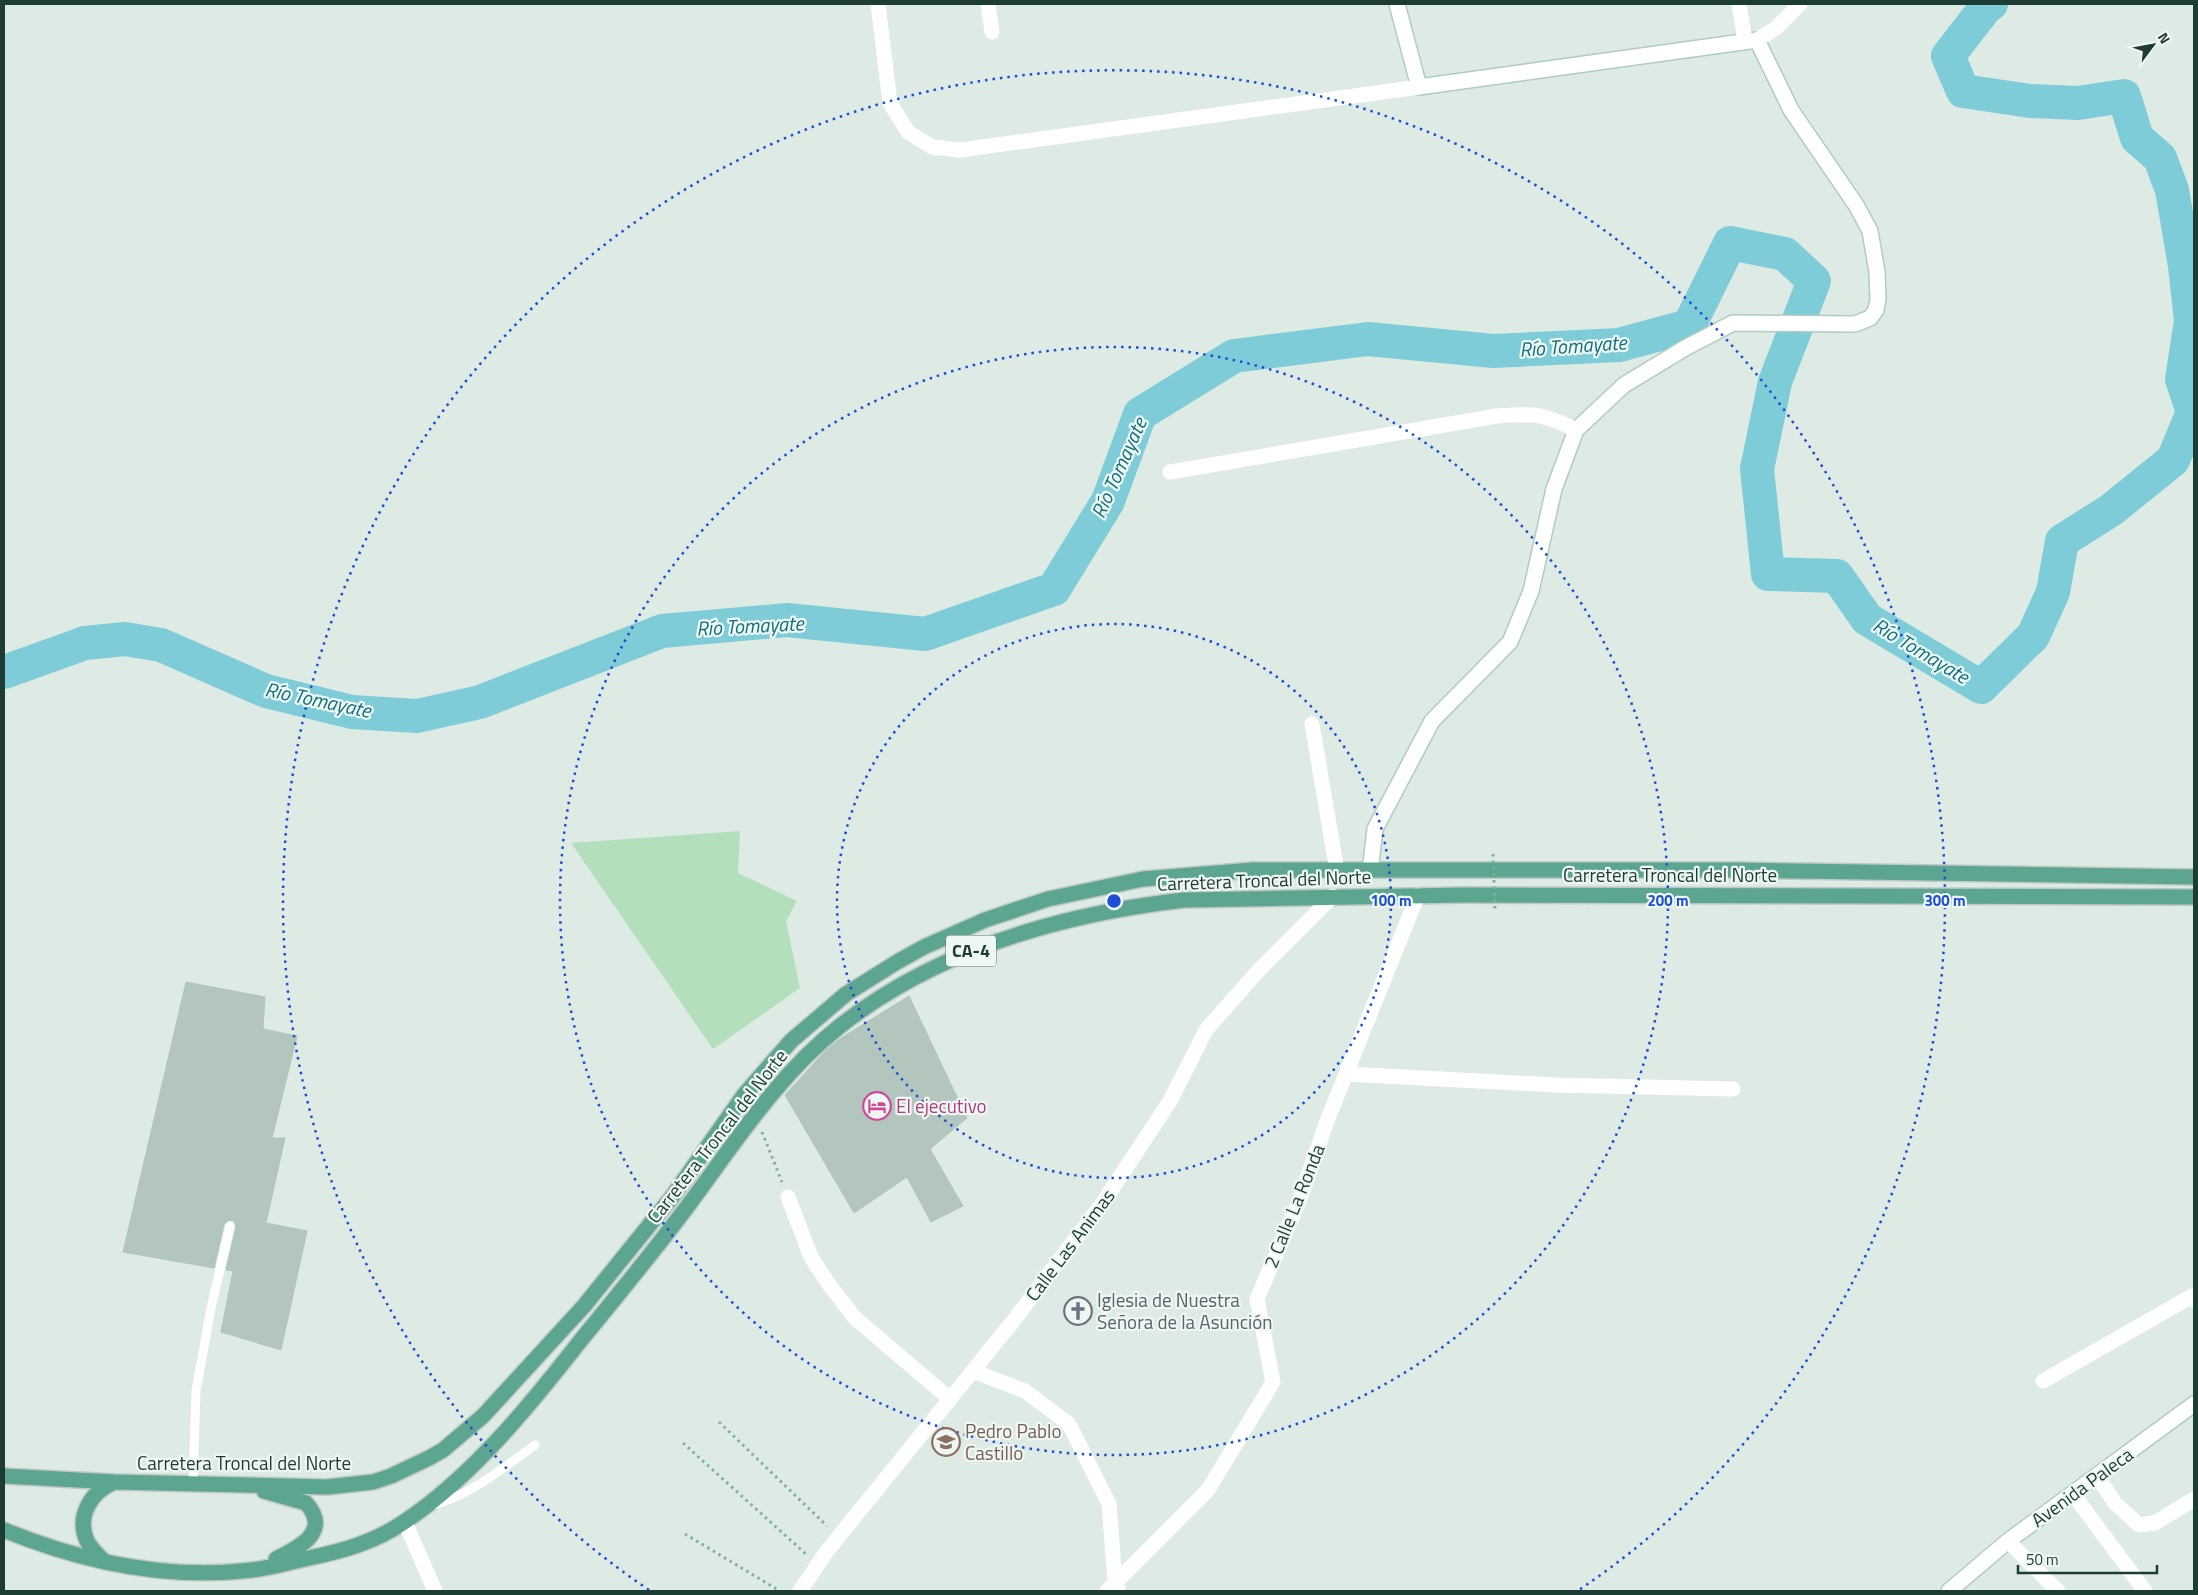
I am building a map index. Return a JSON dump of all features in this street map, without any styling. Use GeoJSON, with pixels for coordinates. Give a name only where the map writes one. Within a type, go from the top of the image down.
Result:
{"type":"FeatureCollection","features":[{"type":"Feature","properties":{"kind":"main road","name":"Carretera Troncal del Norte"},"geometry":{"type":"LineString","coordinates":[[4,1476],[114,1482],[327,1487],[373,1482],[391,1476],[429,1458],[462,1435],[503,1394],[584,1306],[672,1197],[744,1094],[791,1040],[846,994],[897,962],[924,947],[1017,908],[1087,890],[1143,879],[1252,870],[1736,870],[2194,877]]}},
{"type":"Feature","properties":{"kind":"main road","name":"Carretera Troncal del Norte"},"geometry":{"type":"LineString","coordinates":[[4,1530],[43,1546],[138,1569],[213,1573],[254,1570],[344,1550],[386,1533],[405,1522],[426,1506],[483,1454],[556,1372],[666,1234],[756,1115],[803,1058],[841,1026],[884,997],[937,966],[978,948],[1065,922],[1140,905],[1184,900],[1333,896],[2194,897]]}},
{"type":"Feature","properties":{"kind":"main road"},"geometry":{"type":"LineString","coordinates":[[105,1562],[87,1540],[84,1529],[84,1517],[87,1505],[93,1495],[103,1487],[114,1482]]}},
{"type":"Feature","properties":{"kind":"main road"},"geometry":{"type":"LineString","coordinates":[[246,1485],[306,1503],[312,1510],[314,1523],[311,1537],[298,1549],[254,1570]]}},
{"type":"Feature","properties":{"kind":"street"},"geometry":{"type":"LineString","coordinates":[[878,4],[890,103],[908,132],[932,147],[960,150],[1751,40],[1776,28],[1800,4]]}},
{"type":"Feature","properties":{"kind":"street"},"geometry":{"type":"LineString","coordinates":[[988,4],[992,32]]}},
{"type":"Feature","properties":{"kind":"street"},"geometry":{"type":"LineString","coordinates":[[1397,4],[1419,87]]}},
{"type":"Feature","properties":{"kind":"street"},"geometry":{"type":"LineString","coordinates":[[1370,871],[1375,829],[1432,721],[1510,642],[1531,591],[1554,489],[1576,430],[1624,384],[1685,348],[1734,323],[1845,325],[1863,322],[1870,318],[1876,310],[1878,299],[1877,272],[1870,231],[1856,205],[1791,110],[1751,40],[1739,4]]}},
{"type":"Feature","properties":{"kind":"street"},"geometry":{"type":"LineString","coordinates":[[1170,472],[1497,416],[1529,413],[1551,417],[1576,430]]}},
{"type":"Feature","properties":{"kind":"street"},"geometry":{"type":"LineString","coordinates":[[1312,724],[1336,871]]}},
{"type":"Feature","properties":{"kind":"street","name":"2 Calle La Ronda"},"geometry":{"type":"LineString","coordinates":[[1114,1588],[1208,1490],[1273,1382],[1257,1299],[1300,1199],[1346,1074],[1418,895]]}},
{"type":"Feature","properties":{"kind":"street","name":"Calle Las Animas"},"geometry":{"type":"LineString","coordinates":[[800,1591],[839,1537],[973,1371],[1102,1204],[1170,1101],[1206,1030],[1259,970],[1333,896]]}},
{"type":"Feature","properties":{"kind":"street"},"geometry":{"type":"LineString","coordinates":[[1346,1074],[1556,1085],[1733,1089]]}},
{"type":"Feature","properties":{"kind":"street"},"geometry":{"type":"LineString","coordinates":[[788,1197],[811,1257],[830,1286],[855,1318],[950,1399]]}},
{"type":"Feature","properties":{"kind":"street"},"geometry":{"type":"LineString","coordinates":[[2043,1381],[2192,1296],[2194,1300]]}},
{"type":"Feature","properties":{"kind":"street"},"geometry":{"type":"LineString","coordinates":[[973,1371],[1026,1390],[1069,1424],[1109,1504],[1114,1588]]}},
{"type":"Feature","properties":{"kind":"street","name":"Avenida Paleca"},"geometry":{"type":"LineString","coordinates":[[1949,1591],[2008,1541],[2194,1404]]}},
{"type":"Feature","properties":{"kind":"street"},"geometry":{"type":"LineString","coordinates":[[2097,1476],[2115,1503],[2139,1525],[2155,1523],[2194,1499]]}},
{"type":"Feature","properties":{"kind":"street"},"geometry":{"type":"LineString","coordinates":[[2073,1494],[2145,1591]]}},
{"type":"Feature","properties":{"kind":"street"},"geometry":{"type":"LineString","coordinates":[[405,1522],[435,1591]]}},
{"type":"Feature","properties":{"kind":"street"},"geometry":{"type":"LineString","coordinates":[[2008,1541],[2058,1591]]}},
{"type":"Feature","properties":{"kind":"lane"},"geometry":{"type":"LineString","coordinates":[[193,1484],[196,1391],[209,1316],[230,1226]]}},
{"type":"Feature","properties":{"kind":"lane"},"geometry":{"type":"LineString","coordinates":[[426,1506],[448,1501],[480,1483],[536,1445]]}},
{"type":"Feature","properties":{"kind":"path"},"geometry":{"type":"LineString","coordinates":[[1493,854],[1495,908]]}},
{"type":"Feature","properties":{"kind":"path"},"geometry":{"type":"LineString","coordinates":[[756,1115],[788,1197]]}},
{"type":"Feature","properties":{"kind":"path"},"geometry":{"type":"LineString","coordinates":[[719,1422],[839,1537]]}},
{"type":"Feature","properties":{"kind":"path"},"geometry":{"type":"LineString","coordinates":[[683,1443],[818,1565]]}},
{"type":"Feature","properties":{"kind":"path"},"geometry":{"type":"LineString","coordinates":[[685,1534],[780,1591]]}},
{"type":"Feature","properties":{"kind":"green space"},"geometry":{"type":"Polygon","coordinates":[[[740,831],[738,873],[797,901],[786,921],[800,988],[713,1049],[571,843],[740,831]]]}},
{"type":"Feature","properties":{"kind":"building"},"geometry":{"type":"Polygon","coordinates":[[[186,982],[265,997],[263,1029],[297,1036],[272,1138],[285,1138],[266,1223],[307,1231],[281,1350],[221,1332],[233,1271],[226,1270],[236,1227],[234,1221],[229,1220],[224,1224],[214,1268],[123,1252],[186,982]]]}},
{"type":"Feature","properties":{"kind":"building","name":"El ejecutivo"},"geometry":{"type":"Polygon","coordinates":[[[909,996],[967,1118],[930,1149],[963,1206],[931,1222],[907,1177],[854,1213],[785,1095],[827,1049],[841,1038],[909,996]]]}},
{"type":"Feature","properties":{"kind":"waterway","name":"Río Tomayate"},"geometry":{"type":"LineString","coordinates":[[4,672],[85,643],[125,639],[161,645],[266,691],[352,712],[417,716],[480,702],[662,631],[787,620],[925,634],[1054,589],[1108,501],[1140,414],[1234,356],[1368,339],[1493,351],[1619,345],[1689,326],[1730,243],[1785,254],[1814,281],[1775,382],[1757,469],[1768,574],[1837,576],[1867,619],[1981,687],[2033,636],[2053,592],[2062,541],[2111,510],[2173,460],[2193,412],[2182,379],[2191,321],[2185,266],[2172,190],[2160,158],[2137,138],[2124,96],[2078,103],[2030,101],[1963,91],[1948,56],[1986,7],[1991,4]]}},
{"type":"Feature","properties":{"kind":"place","name":"El ejecutivo"},"geometry":{"type":"Point","coordinates":[877,1106]}},
{"type":"Feature","properties":{"kind":"place","name":"Iglesia de Nuestra Señora de la Asunción"},"geometry":{"type":"Point","coordinates":[1078,1311]}},
{"type":"Feature","properties":{"kind":"place","name":"Pedro Pablo Castillo"},"geometry":{"type":"Point","coordinates":[946,1442]}}]}
